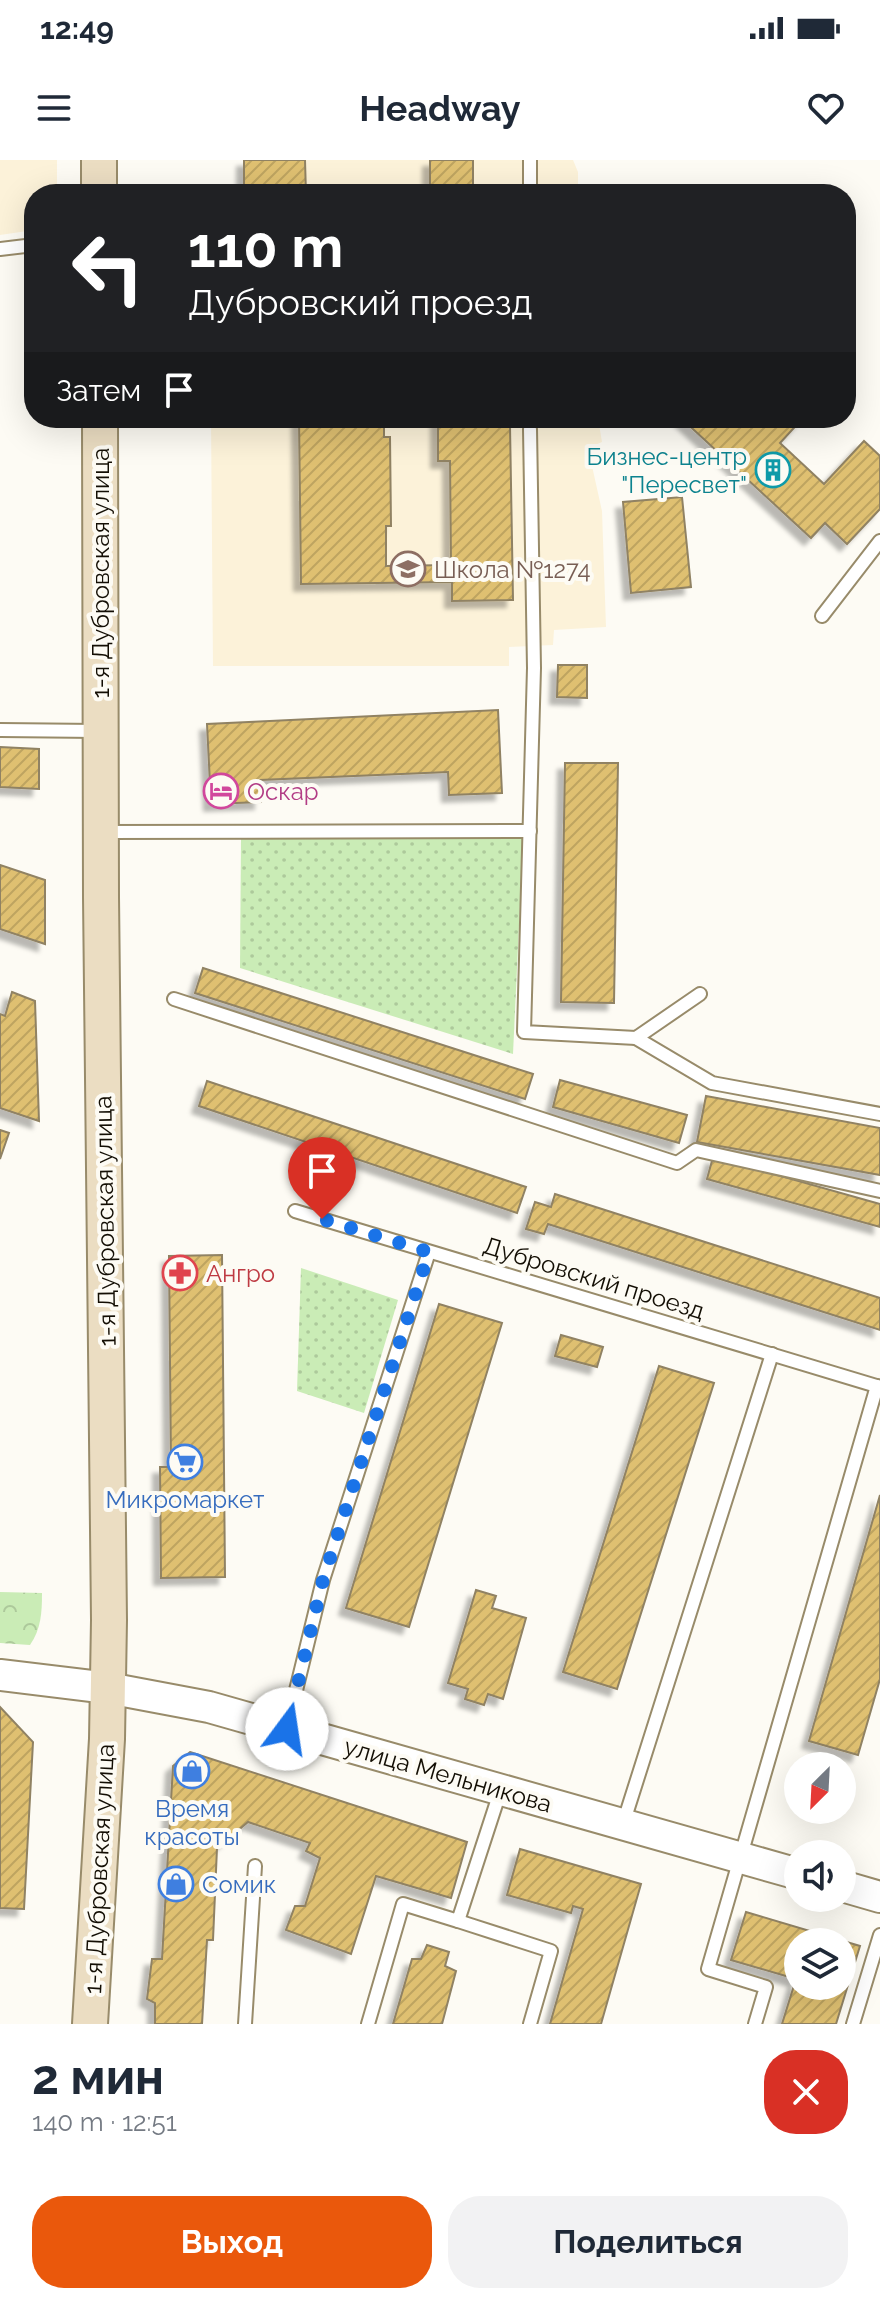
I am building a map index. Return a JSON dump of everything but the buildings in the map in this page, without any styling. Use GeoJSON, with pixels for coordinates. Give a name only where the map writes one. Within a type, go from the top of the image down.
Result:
{"type":"FeatureCollection","features":[{"type":"Feature","properties":{"kind":"main road"},"geometry":{"type":"LineString","coordinates":[[99,160],[99,184]]}},
{"type":"Feature","properties":{"kind":"main road","name":"1-я Дубровская улица"},"geometry":{"type":"LineString","coordinates":[[90,2024],[108,1688],[100,428]]}},
{"type":"Feature","properties":{"kind":"street","name":"улица Мельникова"},"geometry":{"type":"LineString","coordinates":[[0,1675],[108,1688],[209,1707],[784,1870]]}},
{"type":"Feature","properties":{"kind":"street"},"geometry":{"type":"LineString","coordinates":[[856,1890],[880,1897]]}},
{"type":"Feature","properties":{"kind":"lane"},"geometry":{"type":"LineString","coordinates":[[530,160],[530,184]]}},
{"type":"Feature","properties":{"kind":"lane"},"geometry":{"type":"LineString","coordinates":[[0,249],[24,246]]}},
{"type":"Feature","properties":{"kind":"lane"},"geometry":{"type":"LineString","coordinates":[[530,429],[534,668],[524,1032],[636,1038],[712,1083],[880,1114]]}},
{"type":"Feature","properties":{"kind":"lane"},"geometry":{"type":"LineString","coordinates":[[822,616],[880,541]]}},
{"type":"Feature","properties":{"kind":"lane"},"geometry":{"type":"LineString","coordinates":[[0,730],[101,732]]}},
{"type":"Feature","properties":{"kind":"lane"},"geometry":{"type":"LineString","coordinates":[[101,832],[530,831]]}},
{"type":"Feature","properties":{"kind":"lane"},"geometry":{"type":"LineString","coordinates":[[636,1038],[700,994]]}},
{"type":"Feature","properties":{"kind":"lane"},"geometry":{"type":"LineString","coordinates":[[174,999],[677,1163],[696,1150],[880,1191]]}},
{"type":"Feature","properties":{"kind":"lane","name":"Дубровский проезд"},"geometry":{"type":"LineString","coordinates":[[295,1211],[879,1386]]}},
{"type":"Feature","properties":{"kind":"lane"},"geometry":{"type":"LineString","coordinates":[[287,1729],[323,1580],[429,1252]]}},
{"type":"Feature","properties":{"kind":"lane"},"geometry":{"type":"LineString","coordinates":[[623,1824],[772,1354]]}},
{"type":"Feature","properties":{"kind":"lane"},"geometry":{"type":"LineString","coordinates":[[755,2024],[766,1987],[708,1969],[879,1386]]}},
{"type":"Feature","properties":{"kind":"lane"},"geometry":{"type":"LineString","coordinates":[[458,1921],[501,1789]]}},
{"type":"Feature","properties":{"kind":"lane"},"geometry":{"type":"LineString","coordinates":[[245,2024],[255,1866]]}},
{"type":"Feature","properties":{"kind":"lane"},"geometry":{"type":"LineString","coordinates":[[368,2024],[403,1904],[551,1951],[530,2024]]}},
{"type":"Feature","properties":{"kind":"lane"},"geometry":{"type":"LineString","coordinates":[[853,2024],[880,1935]]}},
{"type":"Feature","properties":{"kind":"shaded area"},"geometry":{"type":"Polygon","coordinates":[[[0,160],[57,160],[57,184],[24,184],[24,231],[0,235],[0,160]]]}},
{"type":"Feature","properties":{"kind":"shaded area"},"geometry":{"type":"Polygon","coordinates":[[[244,160],[573,160],[578,172],[578,184],[244,184],[244,160]]]}},
{"type":"Feature","properties":{"kind":"shaded area","name":"Школа №1274"},"geometry":{"type":"Polygon","coordinates":[[[211,428],[600,428],[602,442],[588,448],[602,511],[606,627],[554,630],[553,645],[509,647],[509,666],[213,666],[211,428]]]}},
{"type":"Feature","properties":{"kind":"green space"},"geometry":{"type":"Polygon","coordinates":[[[241,838],[523,839],[513,1054],[240,968],[241,838]]]}},
{"type":"Feature","properties":{"kind":"green space"},"geometry":{"type":"Polygon","coordinates":[[[301,1268],[398,1300],[364,1413],[297,1391],[301,1268]]]}},
{"type":"Feature","properties":{"kind":"green space"},"geometry":{"type":"Polygon","coordinates":[[[0,1592],[42,1593],[37,1633],[30,1645],[0,1643],[0,1592]]]}},
{"type":"Feature","properties":{"kind":"place","name":"Бизнес-центр \"Пересвет\""},"geometry":{"type":"Point","coordinates":[773,470]}},
{"type":"Feature","properties":{"kind":"place","name":"Школа №1274"},"geometry":{"type":"Point","coordinates":[408,569]}},
{"type":"Feature","properties":{"kind":"place","name":"Оскар"},"geometry":{"type":"Point","coordinates":[221,791]}},
{"type":"Feature","properties":{"kind":"place","name":"Ангро"},"geometry":{"type":"Point","coordinates":[180,1273]}},
{"type":"Feature","properties":{"kind":"place","name":"Микромаркет"},"geometry":{"type":"Point","coordinates":[185,1462]}},
{"type":"Feature","properties":{"kind":"place","name":"Время красоты"},"geometry":{"type":"Point","coordinates":[192,1771]}},
{"type":"Feature","properties":{"kind":"place","name":"Сомик"},"geometry":{"type":"Point","coordinates":[176,1884]}},
{"type":"Feature","properties":{"kind":"route"},"geometry":{"type":"LineString","coordinates":[[287,1729],[323,1580],[429,1252],[322,1219]]}}]}
